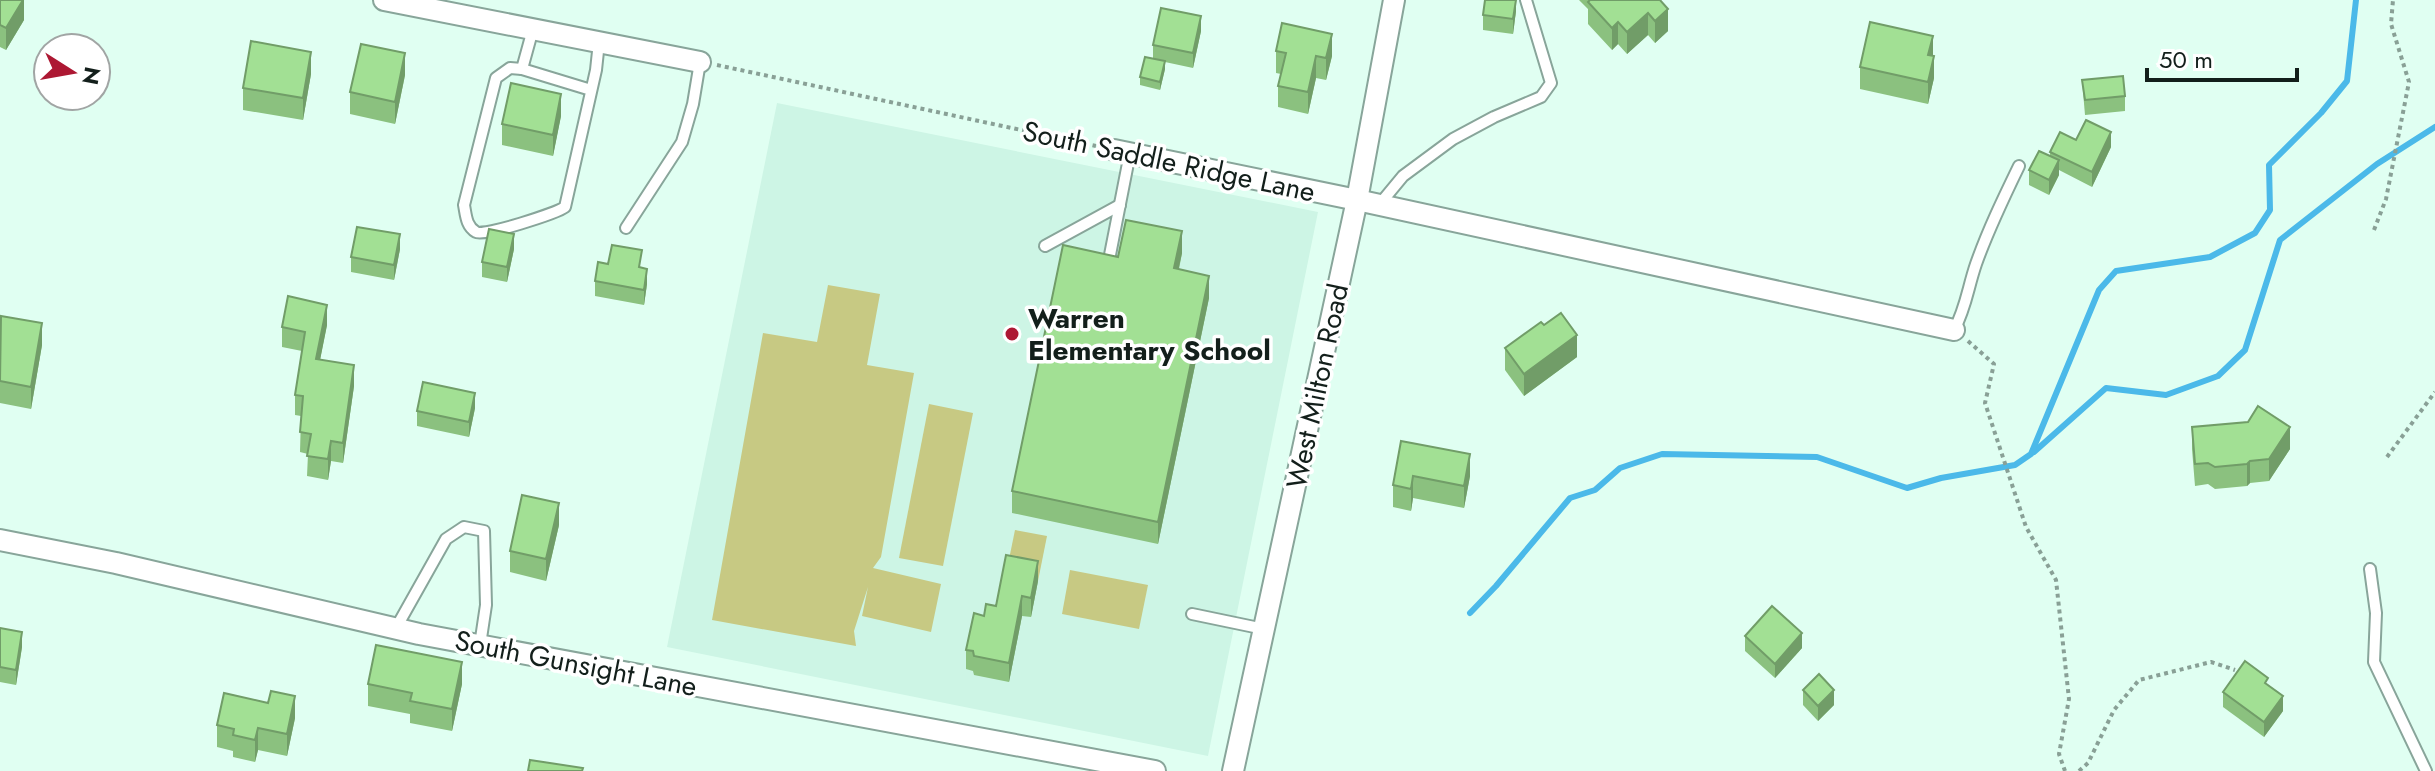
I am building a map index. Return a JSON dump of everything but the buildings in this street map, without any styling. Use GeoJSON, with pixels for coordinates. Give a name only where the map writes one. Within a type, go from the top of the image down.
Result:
{"type":"FeatureCollection","features":[{"type":"Feature","properties":{"kind":"street"},"geometry":{"type":"LineString","coordinates":[[384,0],[700,62]]}},
{"type":"Feature","properties":{"kind":"street","name":"West Milton Road"},"geometry":{"type":"LineString","coordinates":[[1233,771],[1357,200],[1394,0]]}},
{"type":"Feature","properties":{"kind":"street","name":"South Saddle Ridge Lane"},"geometry":{"type":"LineString","coordinates":[[1122,152],[1954,330]]}},
{"type":"Feature","properties":{"kind":"street","name":"South Gunsight Lane"},"geometry":{"type":"LineString","coordinates":[[0,540],[480,645],[1155,771]]}},
{"type":"Feature","properties":{"kind":"lane"},"geometry":{"type":"LineString","coordinates":[[1379,205],[1403,176],[1453,139],[1541,97],[1551,83],[1526,0]]}},
{"type":"Feature","properties":{"kind":"lane"},"geometry":{"type":"LineString","coordinates":[[522,69],[533,29]]}},
{"type":"Feature","properties":{"kind":"lane"},"geometry":{"type":"LineString","coordinates":[[591,90],[522,69],[510,68],[496,78],[464,205],[467,225],[482,235],[565,207],[591,90],[599,42]]}},
{"type":"Feature","properties":{"kind":"lane"},"geometry":{"type":"LineString","coordinates":[[626,228],[682,142],[700,62]]}},
{"type":"Feature","properties":{"kind":"lane"},"geometry":{"type":"LineString","coordinates":[[1107,268],[1120,205],[1122,152]]}},
{"type":"Feature","properties":{"kind":"lane"},"geometry":{"type":"LineString","coordinates":[[1954,330],[1965,311],[1973,272],[1991,221],[2019,166]]}},
{"type":"Feature","properties":{"kind":"lane"},"geometry":{"type":"LineString","coordinates":[[1045,246],[1120,205]]}},
{"type":"Feature","properties":{"kind":"lane"},"geometry":{"type":"LineString","coordinates":[[396,628],[446,539],[464,527],[484,531],[486,605],[480,645]]}},
{"type":"Feature","properties":{"kind":"lane"},"geometry":{"type":"LineString","coordinates":[[2370,569],[2376,613],[2374,662],[2426,771]]}},
{"type":"Feature","properties":{"kind":"lane"},"geometry":{"type":"LineString","coordinates":[[1192,614],[1264,629]]}},
{"type":"Feature","properties":{"kind":"path"},"geometry":{"type":"LineString","coordinates":[[2374,230],[2386,199],[2409,82],[2391,24],[2393,0]]}},
{"type":"Feature","properties":{"kind":"path","name":"South Saddle Ridge Lane"},"geometry":{"type":"LineString","coordinates":[[700,62],[1122,152]]}},
{"type":"Feature","properties":{"kind":"path"},"geometry":{"type":"LineString","coordinates":[[1954,330],[1994,364],[1985,403],[2026,527],[2056,580],[2069,699],[2059,754],[2065,771]]}},
{"type":"Feature","properties":{"kind":"path"},"geometry":{"type":"LineString","coordinates":[[2387,457],[2435,392]]}},
{"type":"Feature","properties":{"kind":"path"},"geometry":{"type":"LineString","coordinates":[[2079,771],[2088,763],[2114,710],[2139,680],[2211,662],[2235,670]]}},
{"type":"Feature","properties":{"kind":"shaded area","name":"Warren Elementary School"},"geometry":{"type":"Polygon","coordinates":[[[777,103],[1318,212],[1208,756],[667,647],[777,103]]]}},
{"type":"Feature","properties":{"kind":"green space"},"geometry":{"type":"Polygon","coordinates":[[[828,285],[880,294],[867,365],[914,373],[881,557],[873,568],[941,584],[931,632],[862,616],[868,587],[854,631],[856,646],[712,620],[763,333],[817,342],[828,285]]]}},
{"type":"Feature","properties":{"kind":"green space"},"geometry":{"type":"Polygon","coordinates":[[[929,404],[973,413],[943,566],[899,558],[929,404]]]}},
{"type":"Feature","properties":{"kind":"green space"},"geometry":{"type":"Polygon","coordinates":[[[1015,530],[1047,536],[1038,581],[1006,574],[1015,530]]]}},
{"type":"Feature","properties":{"kind":"green space"},"geometry":{"type":"Polygon","coordinates":[[[1070,570],[1148,585],[1139,629],[1062,614],[1070,570]]]}},
{"type":"Feature","properties":{"kind":"waterway"},"geometry":{"type":"LineString","coordinates":[[1470,613],[1570,498],[1595,490],[1620,468],[1662,454],[1817,457],[1907,488],[1941,478],[2015,465],[2031,454],[2099,290],[2116,271],[2210,257],[2255,233],[2270,210],[2269,165],[2321,113],[2347,81],[2356,0]]}},
{"type":"Feature","properties":{"kind":"waterway"},"geometry":{"type":"LineString","coordinates":[[2034,452],[2106,388],[2166,395],[2218,376],[2245,350],[2280,240],[2377,164],[2435,127]]}},
{"type":"Feature","properties":{"kind":"place","name":"Warren Elementary School"},"geometry":{"type":"Point","coordinates":[1012,334]}}]}
